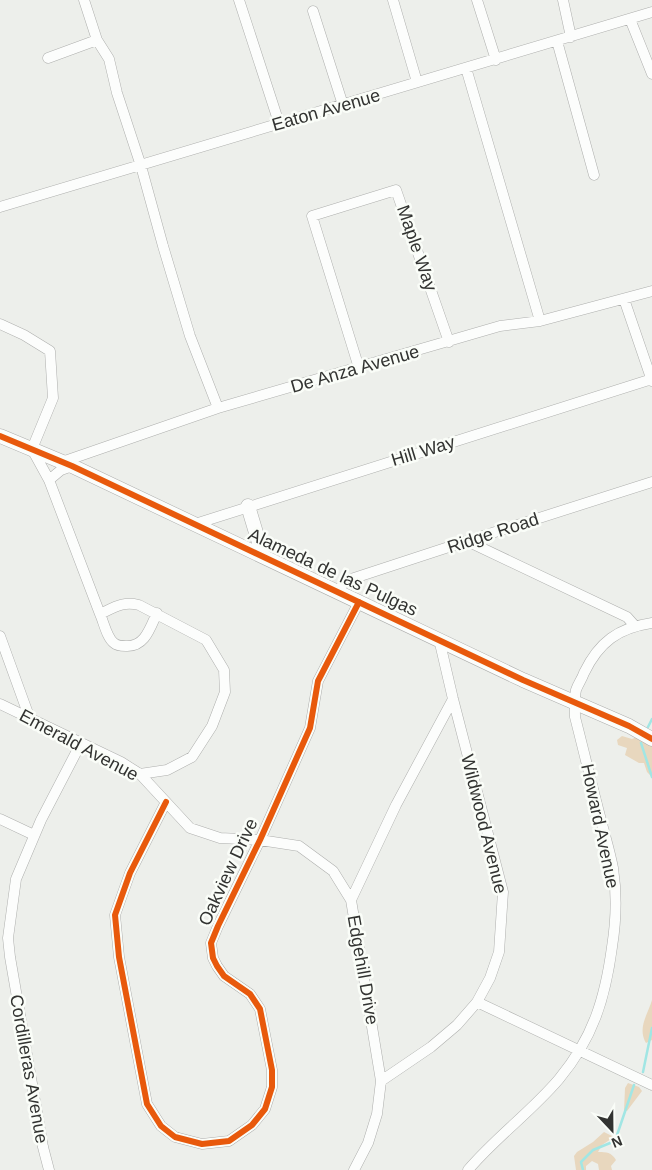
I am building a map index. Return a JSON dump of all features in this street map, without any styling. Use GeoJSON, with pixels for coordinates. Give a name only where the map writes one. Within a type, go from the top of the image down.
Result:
{"type":"FeatureCollection","features":[{"type":"Feature","properties":{"kind":"main road","name":"Alameda de las Pulgas"},"geometry":{"type":"LineString","coordinates":[[0,436],[67,464],[439,640],[629,726],[652,739]]}},
{"type":"Feature","properties":{"kind":"main road"},"geometry":{"type":"LineString","coordinates":[[248,506],[263,556]]}},
{"type":"Feature","properties":{"kind":"street"},"geometry":{"type":"LineString","coordinates":[[84,0],[97,40],[109,59],[119,102],[141,166],[190,336],[218,408]]}},
{"type":"Feature","properties":{"kind":"street"},"geometry":{"type":"LineString","coordinates":[[239,0],[279,123]]}},
{"type":"Feature","properties":{"kind":"street"},"geometry":{"type":"LineString","coordinates":[[393,0],[417,82]]}},
{"type":"Feature","properties":{"kind":"street"},"geometry":{"type":"LineString","coordinates":[[477,0],[496,60]]}},
{"type":"Feature","properties":{"kind":"street"},"geometry":{"type":"LineString","coordinates":[[563,0],[571,37]]}},
{"type":"Feature","properties":{"kind":"street"},"geometry":{"type":"LineString","coordinates":[[313,12],[343,105]]}},
{"type":"Feature","properties":{"kind":"street","name":"Eaton Avenue"},"geometry":{"type":"LineString","coordinates":[[0,208],[652,12]]}},
{"type":"Feature","properties":{"kind":"street"},"geometry":{"type":"LineString","coordinates":[[630,19],[652,74]]}},
{"type":"Feature","properties":{"kind":"street"},"geometry":{"type":"LineString","coordinates":[[48,58],[97,40]]}},
{"type":"Feature","properties":{"kind":"street"},"geometry":{"type":"LineString","coordinates":[[557,41],[594,175]]}},
{"type":"Feature","properties":{"kind":"street"},"geometry":{"type":"LineString","coordinates":[[466,68],[540,321]]}},
{"type":"Feature","properties":{"kind":"street","name":"Maple Way"},"geometry":{"type":"LineString","coordinates":[[359,368],[312,216],[396,190],[449,342]]}},
{"type":"Feature","properties":{"kind":"street","name":"De Anza Avenue"},"geometry":{"type":"LineString","coordinates":[[49,480],[67,464],[218,408],[500,326],[540,321],[652,290]]}},
{"type":"Feature","properties":{"kind":"street"},"geometry":{"type":"LineString","coordinates":[[624,299],[652,380]]}},
{"type":"Feature","properties":{"kind":"street"},"geometry":{"type":"LineString","coordinates":[[0,324],[24,335],[50,351],[53,398],[32,449],[49,480],[110,637],[115,644],[123,646],[132,646],[140,643],[145,638],[156,613]]}},
{"type":"Feature","properties":{"kind":"street","name":"Hill Way"},"geometry":{"type":"LineString","coordinates":[[196,524],[248,506],[652,380]]}},
{"type":"Feature","properties":{"kind":"street","name":"Ridge Road"},"geometry":{"type":"LineString","coordinates":[[338,591],[345,582],[467,540],[652,482]]}},
{"type":"Feature","properties":{"kind":"street"},"geometry":{"type":"LineString","coordinates":[[467,540],[627,617],[634,626]]}},
{"type":"Feature","properties":{"kind":"street","name":"Oakview Drive"},"geometry":{"type":"LineString","coordinates":[[166,802],[130,873],[115,916],[119,957],[147,1104],[161,1126],[175,1137],[202,1144],[229,1141],[252,1125],[266,1109],[272,1087],[272,1070],[260,1009],[250,994],[224,976],[220,971],[213,958],[211,943],[310,728],[318,682],[359,602]]}},
{"type":"Feature","properties":{"kind":"street"},"geometry":{"type":"LineString","coordinates":[[100,614],[121,604],[129,603],[156,613],[206,640],[224,670],[225,692],[212,726],[192,757],[167,770],[140,774]]}},
{"type":"Feature","properties":{"kind":"street","name":"Howard Avenue"},"geometry":{"type":"LineString","coordinates":[[468,1170],[559,1079],[580,1051],[593,1025],[607,982],[614,930],[615,901],[613,868],[575,717],[576,689],[597,651],[615,635],[634,626],[652,623]]}},
{"type":"Feature","properties":{"kind":"street"},"geometry":{"type":"LineString","coordinates":[[0,636],[30,718]]}},
{"type":"Feature","properties":{"kind":"street","name":"Wildwood Avenue"},"geometry":{"type":"LineString","coordinates":[[382,1082],[431,1047],[457,1025],[477,1002],[490,978],[499,952],[503,892],[439,640]]}},
{"type":"Feature","properties":{"kind":"street","name":"Edgehill Drive"},"geometry":{"type":"LineString","coordinates":[[354,1170],[368,1143],[377,1114],[382,1082],[351,900],[396,805],[453,699]]}},
{"type":"Feature","properties":{"kind":"street","name":"Emerald Avenue"},"geometry":{"type":"LineString","coordinates":[[0,704],[121,762],[140,774],[190,828],[220,838],[260,840],[299,846],[333,871],[351,900]]}},
{"type":"Feature","properties":{"kind":"street","name":"Cordilleras Avenue"},"geometry":{"type":"LineString","coordinates":[[49,1170],[42,1147],[5,958],[4,936],[16,879],[34,835],[81,743]]}},
{"type":"Feature","properties":{"kind":"street"},"geometry":{"type":"LineString","coordinates":[[0,819],[34,835]]}},
{"type":"Feature","properties":{"kind":"street"},"geometry":{"type":"LineString","coordinates":[[477,1002],[652,1085]]}},
{"type":"Feature","properties":{"kind":"shaded area"},"geometry":{"type":"Polygon","coordinates":[[[622,736],[632,739],[637,737],[652,743],[652,777],[647,772],[644,763],[639,763],[625,755],[627,748],[618,745],[617,740],[622,736]]]}},
{"type":"Feature","properties":{"kind":"shaded area"},"geometry":{"type":"Polygon","coordinates":[[[652,1000],[652,1040],[646,1043],[643,1026],[652,1000]]]}},
{"type":"Feature","properties":{"kind":"shaded area"},"geometry":{"type":"Polygon","coordinates":[[[628,1083],[639,1087],[642,1091],[627,1111],[624,1111],[625,1088],[628,1083]]]}},
{"type":"Feature","properties":{"kind":"shaded area"},"geometry":{"type":"Polygon","coordinates":[[[604,1132],[614,1137],[602,1145],[598,1152],[609,1153],[614,1157],[616,1160],[611,1166],[612,1170],[599,1170],[598,1164],[592,1161],[586,1166],[586,1170],[576,1170],[574,1156],[604,1132]]]}},
{"type":"Feature","properties":{"kind":"waterway"},"geometry":{"type":"LineString","coordinates":[[648,727],[652,719]]}},
{"type":"Feature","properties":{"kind":"waterway"},"geometry":{"type":"LineString","coordinates":[[641,743],[652,777]]}},
{"type":"Feature","properties":{"kind":"waterway"},"geometry":{"type":"LineString","coordinates":[[643,1072],[652,1028]]}},
{"type":"Feature","properties":{"kind":"waterway"},"geometry":{"type":"LineString","coordinates":[[583,1170],[581,1162],[593,1150],[615,1141],[634,1085]]}},
{"type":"Feature","properties":{"kind":"cycle path"},"geometry":{"type":"LineString","coordinates":[[0,436],[72,466],[523,680],[629,726],[652,739]]}},
{"type":"Feature","properties":{"kind":"cycle path"},"geometry":{"type":"LineString","coordinates":[[166,802],[130,873],[115,915],[119,957],[147,1104],[161,1126],[175,1137],[202,1144],[229,1141],[252,1125],[265,1109],[272,1087],[272,1070],[260,1009],[250,994],[224,976],[213,958],[211,943],[310,728],[318,681],[359,602]]}}]}
